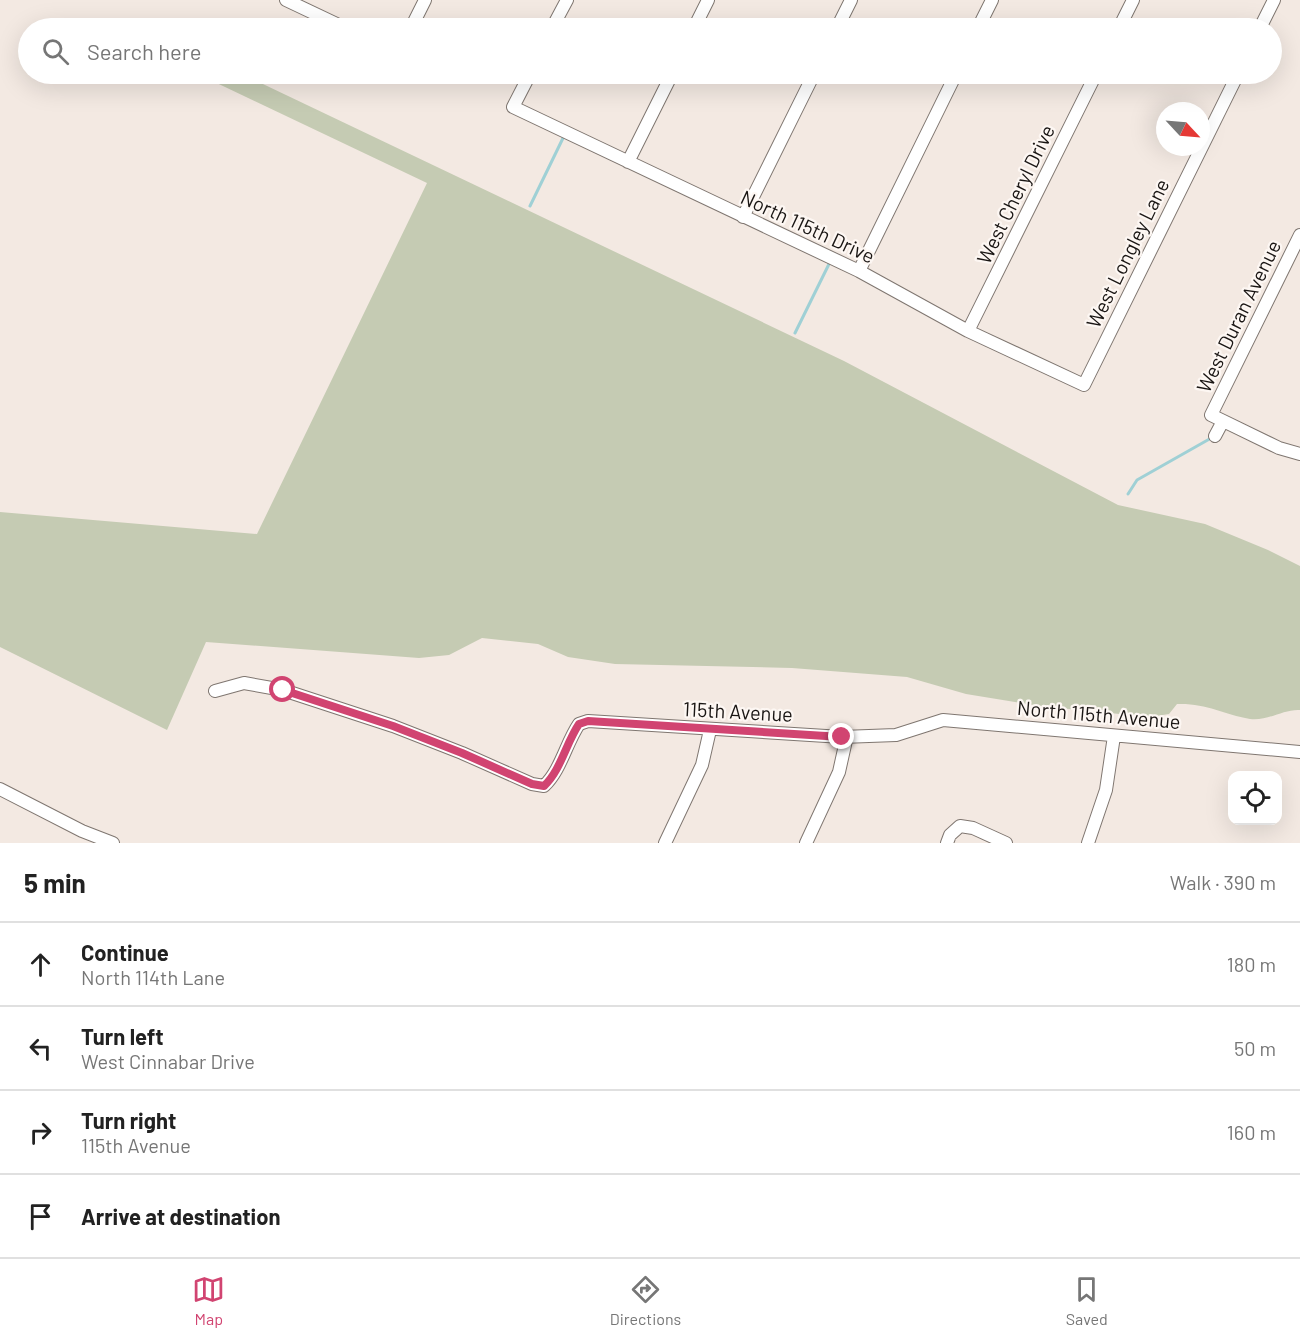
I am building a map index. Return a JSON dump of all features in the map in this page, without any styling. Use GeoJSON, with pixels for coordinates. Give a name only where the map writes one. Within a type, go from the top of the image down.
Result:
{"type":"FeatureCollection","features":[{"type":"Feature","properties":{"kind":"street"},"geometry":{"type":"LineString","coordinates":[[286,0],[324,18]]}},
{"type":"Feature","properties":{"kind":"street"},"geometry":{"type":"LineString","coordinates":[[416,18],[425,0]]}},
{"type":"Feature","properties":{"kind":"street"},"geometry":{"type":"LineString","coordinates":[[557,18],[567,0]]}},
{"type":"Feature","properties":{"kind":"street"},"geometry":{"type":"LineString","coordinates":[[699,18],[708,0]]}},
{"type":"Feature","properties":{"kind":"street"},"geometry":{"type":"LineString","coordinates":[[842,18],[851,0]]}},
{"type":"Feature","properties":{"kind":"street"},"geometry":{"type":"LineString","coordinates":[[983,18],[993,0]]}},
{"type":"Feature","properties":{"kind":"street"},"geometry":{"type":"LineString","coordinates":[[1124,18],[1133,0]]}},
{"type":"Feature","properties":{"kind":"street"},"geometry":{"type":"LineString","coordinates":[[1265,18],[1274,0]]}},
{"type":"Feature","properties":{"kind":"street","name":"North 115th Drive"},"geometry":{"type":"LineString","coordinates":[[525,84],[513,107],[859,272],[968,331],[1084,385]]}},
{"type":"Feature","properties":{"kind":"street"},"geometry":{"type":"LineString","coordinates":[[628,162],[667,84]]}},
{"type":"Feature","properties":{"kind":"street"},"geometry":{"type":"LineString","coordinates":[[743,217],[809,84]]}},
{"type":"Feature","properties":{"kind":"street"},"geometry":{"type":"LineString","coordinates":[[859,272],[951,84]]}},
{"type":"Feature","properties":{"kind":"street","name":"West Cheryl Drive"},"geometry":{"type":"LineString","coordinates":[[968,331],[1091,84]]}},
{"type":"Feature","properties":{"kind":"street","name":"West Longley Lane"},"geometry":{"type":"LineString","coordinates":[[1084,385],[1233,84]]}},
{"type":"Feature","properties":{"kind":"street","name":"West Duran Avenue"},"geometry":{"type":"LineString","coordinates":[[1223,421],[1211,415],[1300,235]]}},
{"type":"Feature","properties":{"kind":"street"},"geometry":{"type":"LineString","coordinates":[[1215,436],[1223,421],[1279,448],[1300,454]]}},
{"type":"Feature","properties":{"kind":"street","name":"115th Avenue"},"geometry":{"type":"LineString","coordinates":[[215,691],[244,683],[283,690],[393,726],[532,784],[544,786],[552,778],[579,724],[588,721],[710,730],[847,736],[896,735]]}},
{"type":"Feature","properties":{"kind":"street","name":"North 115th Avenue"},"geometry":{"type":"LineString","coordinates":[[896,735],[943,720],[1300,752]]}},
{"type":"Feature","properties":{"kind":"street"},"geometry":{"type":"LineString","coordinates":[[665,843],[702,765],[710,730]]}},
{"type":"Feature","properties":{"kind":"street"},"geometry":{"type":"LineString","coordinates":[[806,843],[839,772],[847,736]]}},
{"type":"Feature","properties":{"kind":"street"},"geometry":{"type":"LineString","coordinates":[[1088,843],[1106,790],[1114,736]]}},
{"type":"Feature","properties":{"kind":"street"},"geometry":{"type":"LineString","coordinates":[[0,789],[80,837],[113,843]]}},
{"type":"Feature","properties":{"kind":"street"},"geometry":{"type":"LineString","coordinates":[[947,843],[950,835],[960,826],[973,828],[1006,843]]}},
{"type":"Feature","properties":{"kind":"green space"},"geometry":{"type":"Polygon","coordinates":[[[219,84],[263,84],[844,361],[1118,505],[1205,524],[1300,566],[1300,710],[1250,719],[1206,707],[1177,704],[1169,714],[1150,717],[1039,706],[966,694],[907,677],[792,668],[615,664],[568,657],[538,644],[482,638],[449,655],[419,658],[206,642],[167,730],[0,647],[0,512],[257,534],[427,183],[219,84]]]}},
{"type":"Feature","properties":{"kind":"waterway"},"geometry":{"type":"LineString","coordinates":[[530,206],[565,134]]}},
{"type":"Feature","properties":{"kind":"waterway"},"geometry":{"type":"LineString","coordinates":[[795,333],[831,260]]}},
{"type":"Feature","properties":{"kind":"waterway"},"geometry":{"type":"LineString","coordinates":[[1128,494],[1137,480],[1213,437]]}},
{"type":"Feature","properties":{"kind":"route"},"geometry":{"type":"LineString","coordinates":[[283,690],[393,726],[532,784],[544,786],[552,778],[579,724],[588,721],[842,737]]}}]}
